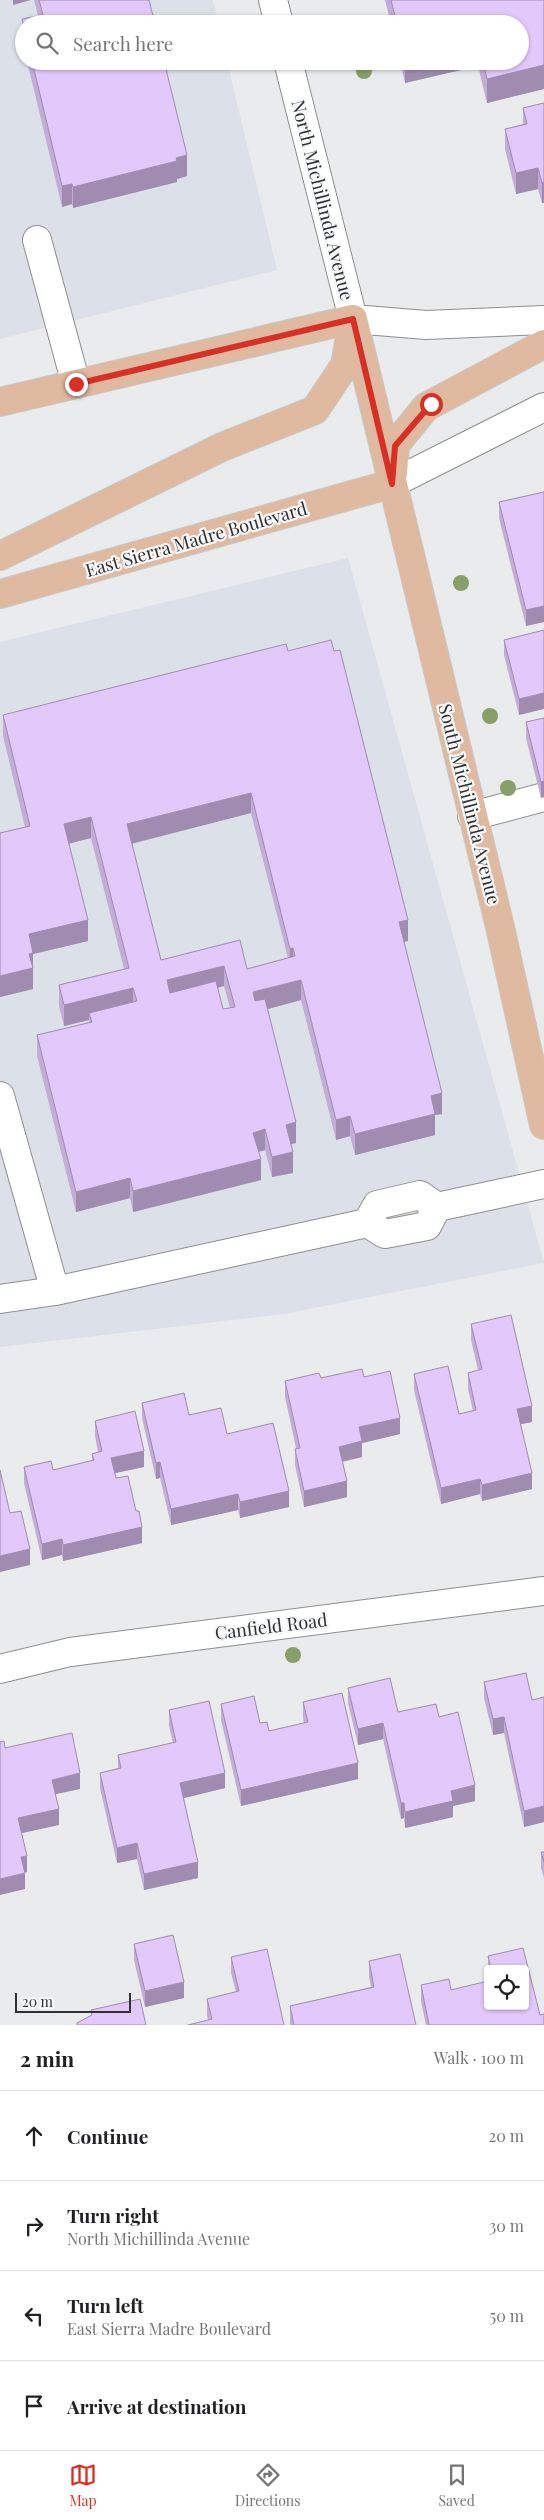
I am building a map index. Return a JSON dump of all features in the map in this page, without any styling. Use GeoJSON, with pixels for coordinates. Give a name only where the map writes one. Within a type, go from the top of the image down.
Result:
{"type":"FeatureCollection","features":[{"type":"Feature","properties":{"kind":"main road"},"geometry":{"type":"LineString","coordinates":[[0,402],[353,319],[345,365],[315,410],[222,447],[0,556]]}},
{"type":"Feature","properties":{"kind":"main road","name":"North Michillinda Avenue"},"geometry":{"type":"LineString","coordinates":[[353,319],[392,484]]}},
{"type":"Feature","properties":{"kind":"main road"},"geometry":{"type":"LineString","coordinates":[[392,484],[395,446],[426,407],[544,344]]}},
{"type":"Feature","properties":{"kind":"main road","name":"East Sierra Madre Boulevard"},"geometry":{"type":"LineString","coordinates":[[0,594],[392,484]]}},
{"type":"Feature","properties":{"kind":"main road","name":"South Michillinda Avenue"},"geometry":{"type":"LineString","coordinates":[[392,484],[544,1124]]}},
{"type":"Feature","properties":{"kind":"street"},"geometry":{"type":"LineString","coordinates":[[273,0],[277,15]]}},
{"type":"Feature","properties":{"kind":"street","name":"North Michillinda Avenue"},"geometry":{"type":"LineString","coordinates":[[290,70],[353,319]]}},
{"type":"Feature","properties":{"kind":"street"},"geometry":{"type":"LineString","coordinates":[[37,240],[76,384]]}},
{"type":"Feature","properties":{"kind":"street"},"geometry":{"type":"LineString","coordinates":[[353,319],[426,325],[544,320]]}},
{"type":"Feature","properties":{"kind":"street"},"geometry":{"type":"LineString","coordinates":[[392,484],[544,406]]}},
{"type":"Feature","properties":{"kind":"street"},"geometry":{"type":"LineString","coordinates":[[472,816],[544,797]]}},
{"type":"Feature","properties":{"kind":"street"},"geometry":{"type":"LineString","coordinates":[[0,1096],[55,1291]]}},
{"type":"Feature","properties":{"kind":"street"},"geometry":{"type":"LineString","coordinates":[[0,1298],[55,1291],[367,1223],[377,1205],[420,1195],[437,1207],[544,1184]]}},
{"type":"Feature","properties":{"kind":"street","name":"Canfield Road"},"geometry":{"type":"LineString","coordinates":[[0,1669],[70,1652],[544,1590]]}},
{"type":"Feature","properties":{"kind":"shaded area"},"geometry":{"type":"Polygon","coordinates":[[[0,0],[213,0],[217,15],[15,15],[15,70],[229,70],[277,270],[0,339],[0,0]]]}},
{"type":"Feature","properties":{"kind":"shaded area"},"geometry":{"type":"Polygon","coordinates":[[[348,558],[544,1263],[283,1314],[0,1347],[0,642],[348,558]]]}},
{"type":"Feature","properties":{"kind":"building"},"geometry":{"type":"Polygon","coordinates":[[[39,0],[149,0],[153,15],[43,15],[39,0]]]}},
{"type":"Feature","properties":{"kind":"building"},"geometry":{"type":"Polygon","coordinates":[[[391,0],[544,0],[544,65],[529,69],[529,15],[395,15],[391,0]]]}},
{"type":"Feature","properties":{"kind":"building"},"geometry":{"type":"Polygon","coordinates":[[[34,70],[166,70],[187,155],[176,158],[177,161],[73,187],[72,184],[62,186],[34,70]]]}},
{"type":"Feature","properties":{"kind":"building"},"geometry":{"type":"Polygon","coordinates":[[[485,70],[524,70],[487,79],[485,70]]]}},
{"type":"Feature","properties":{"kind":"building"},"geometry":{"type":"Polygon","coordinates":[[[544,103],[544,182],[542,183],[538,168],[516,173],[505,129],[527,124],[523,108],[544,103]]]}},
{"type":"Feature","properties":{"kind":"building"},"geometry":{"type":"Polygon","coordinates":[[[544,492],[544,606],[526,610],[499,502],[544,492]]]}},
{"type":"Feature","properties":{"kind":"building"},"geometry":{"type":"Polygon","coordinates":[[[544,630],[544,693],[519,699],[504,640],[544,630]]]}},
{"type":"Feature","properties":{"kind":"building"},"geometry":{"type":"Polygon","coordinates":[[[331,640],[334,651],[340,650],[408,920],[399,922],[442,1093],[431,1096],[435,1114],[355,1134],[350,1116],[336,1120],[301,980],[253,992],[255,1001],[265,999],[296,1122],[286,1125],[293,1152],[272,1157],[265,1129],[253,1133],[261,1159],[133,1191],[130,1178],[76,1192],[37,1035],[92,1022],[89,1013],[137,1001],[133,988],[64,1005],[59,985],[129,968],[91,817],[64,824],[88,920],[29,934],[33,953],[29,954],[33,968],[0,976],[0,833],[30,826],[3,715],[286,644],[288,651],[331,640]],[[251,793],[127,824],[161,960],[240,940],[247,969],[295,956],[293,948],[290,949],[251,793]],[[224,966],[167,980],[170,993],[216,981],[223,1009],[235,1007],[224,966]]]}},
{"type":"Feature","properties":{"kind":"building"},"geometry":{"type":"Polygon","coordinates":[[[544,718],[544,781],[541,782],[526,722],[544,718]]]}},
{"type":"Feature","properties":{"kind":"building"},"geometry":{"type":"Polygon","coordinates":[[[511,1315],[532,1406],[517,1409],[532,1473],[482,1485],[480,1479],[441,1488],[414,1374],[448,1366],[459,1414],[476,1410],[468,1373],[482,1369],[471,1324],[511,1315]]]}},
{"type":"Feature","properties":{"kind":"building"},"geometry":{"type":"Polygon","coordinates":[[[362,1369],[364,1377],[390,1371],[400,1418],[359,1427],[362,1441],[339,1447],[347,1481],[304,1491],[295,1449],[300,1448],[285,1381],[319,1373],[321,1378],[362,1369]]]}},
{"type":"Feature","properties":{"kind":"building"},"geometry":{"type":"Polygon","coordinates":[[[184,1393],[189,1415],[221,1408],[227,1434],[273,1423],[289,1491],[240,1502],[238,1494],[171,1509],[160,1462],[156,1463],[142,1403],[184,1393]]]}},
{"type":"Feature","properties":{"kind":"building"},"geometry":{"type":"Polygon","coordinates":[[[135,1411],[144,1451],[111,1458],[116,1478],[128,1476],[136,1511],[139,1511],[142,1527],[63,1545],[62,1539],[42,1544],[24,1467],[51,1461],[53,1470],[94,1460],[92,1454],[102,1451],[95,1421],[135,1411]]]}},
{"type":"Feature","properties":{"kind":"building"},"geometry":{"type":"Polygon","coordinates":[[[0,1470],[10,1513],[21,1511],[30,1549],[0,1556],[0,1470]]]}},
{"type":"Feature","properties":{"kind":"building"},"geometry":{"type":"Polygon","coordinates":[[[526,1673],[532,1700],[544,1697],[544,1806],[524,1811],[504,1717],[493,1719],[484,1682],[526,1673]]]}},
{"type":"Feature","properties":{"kind":"building"},"geometry":{"type":"Polygon","coordinates":[[[390,1678],[398,1712],[436,1704],[439,1717],[458,1712],[475,1785],[451,1791],[453,1801],[405,1812],[404,1803],[401,1803],[383,1723],[358,1729],[348,1688],[390,1678]]]}},
{"type":"Feature","properties":{"kind":"building"},"geometry":{"type":"Polygon","coordinates":[[[342,1693],[358,1763],[241,1790],[221,1704],[254,1696],[260,1723],[267,1722],[269,1731],[308,1722],[303,1702],[342,1693]]]}},
{"type":"Feature","properties":{"kind":"building"},"geometry":{"type":"Polygon","coordinates":[[[209,1701],[225,1773],[180,1783],[198,1862],[144,1874],[137,1843],[117,1848],[100,1773],[121,1768],[118,1755],[176,1742],[169,1710],[209,1701]]]}},
{"type":"Feature","properties":{"kind":"building"},"geometry":{"type":"Polygon","coordinates":[[[72,1733],[80,1773],[52,1780],[59,1809],[18,1818],[27,1856],[21,1857],[25,1873],[0,1879],[0,1742],[4,1741],[5,1748],[72,1733]]]}},
{"type":"Feature","properties":{"kind":"building"},"geometry":{"type":"Polygon","coordinates":[[[173,1935],[184,1982],[145,1991],[134,1944],[173,1935]]]}},
{"type":"Feature","properties":{"kind":"building"},"geometry":{"type":"Polygon","coordinates":[[[523,1948],[527,1965],[490,1965],[488,1956],[523,1948]]]}},
{"type":"Feature","properties":{"kind":"building"},"geometry":{"type":"Polygon","coordinates":[[[267,1949],[284,2025],[188,2025],[212,2019],[207,1999],[239,1991],[231,1957],[267,1949]]]}},
{"type":"Feature","properties":{"kind":"building"},"geometry":{"type":"Polygon","coordinates":[[[400,1954],[416,2025],[294,2025],[290,2006],[374,1987],[369,1961],[400,1954]]]}},
{"type":"Feature","properties":{"kind":"building"},"geometry":{"type":"Polygon","coordinates":[[[529,1972],[540,2015],[544,2014],[544,2025],[429,2025],[421,1985],[449,1979],[451,1990],[484,1982],[484,2010],[529,2010],[529,1972]]]}},
{"type":"Feature","properties":{"kind":"building"},"geometry":{"type":"Polygon","coordinates":[[[140,1999],[146,2025],[77,2025],[77,2023],[92,2015],[91,2010],[140,1999]]]}},
{"type":"Feature","properties":{"kind":"route"},"geometry":{"type":"LineString","coordinates":[[76,384],[353,319],[392,484],[395,446],[426,407],[431,404]]}}]}
